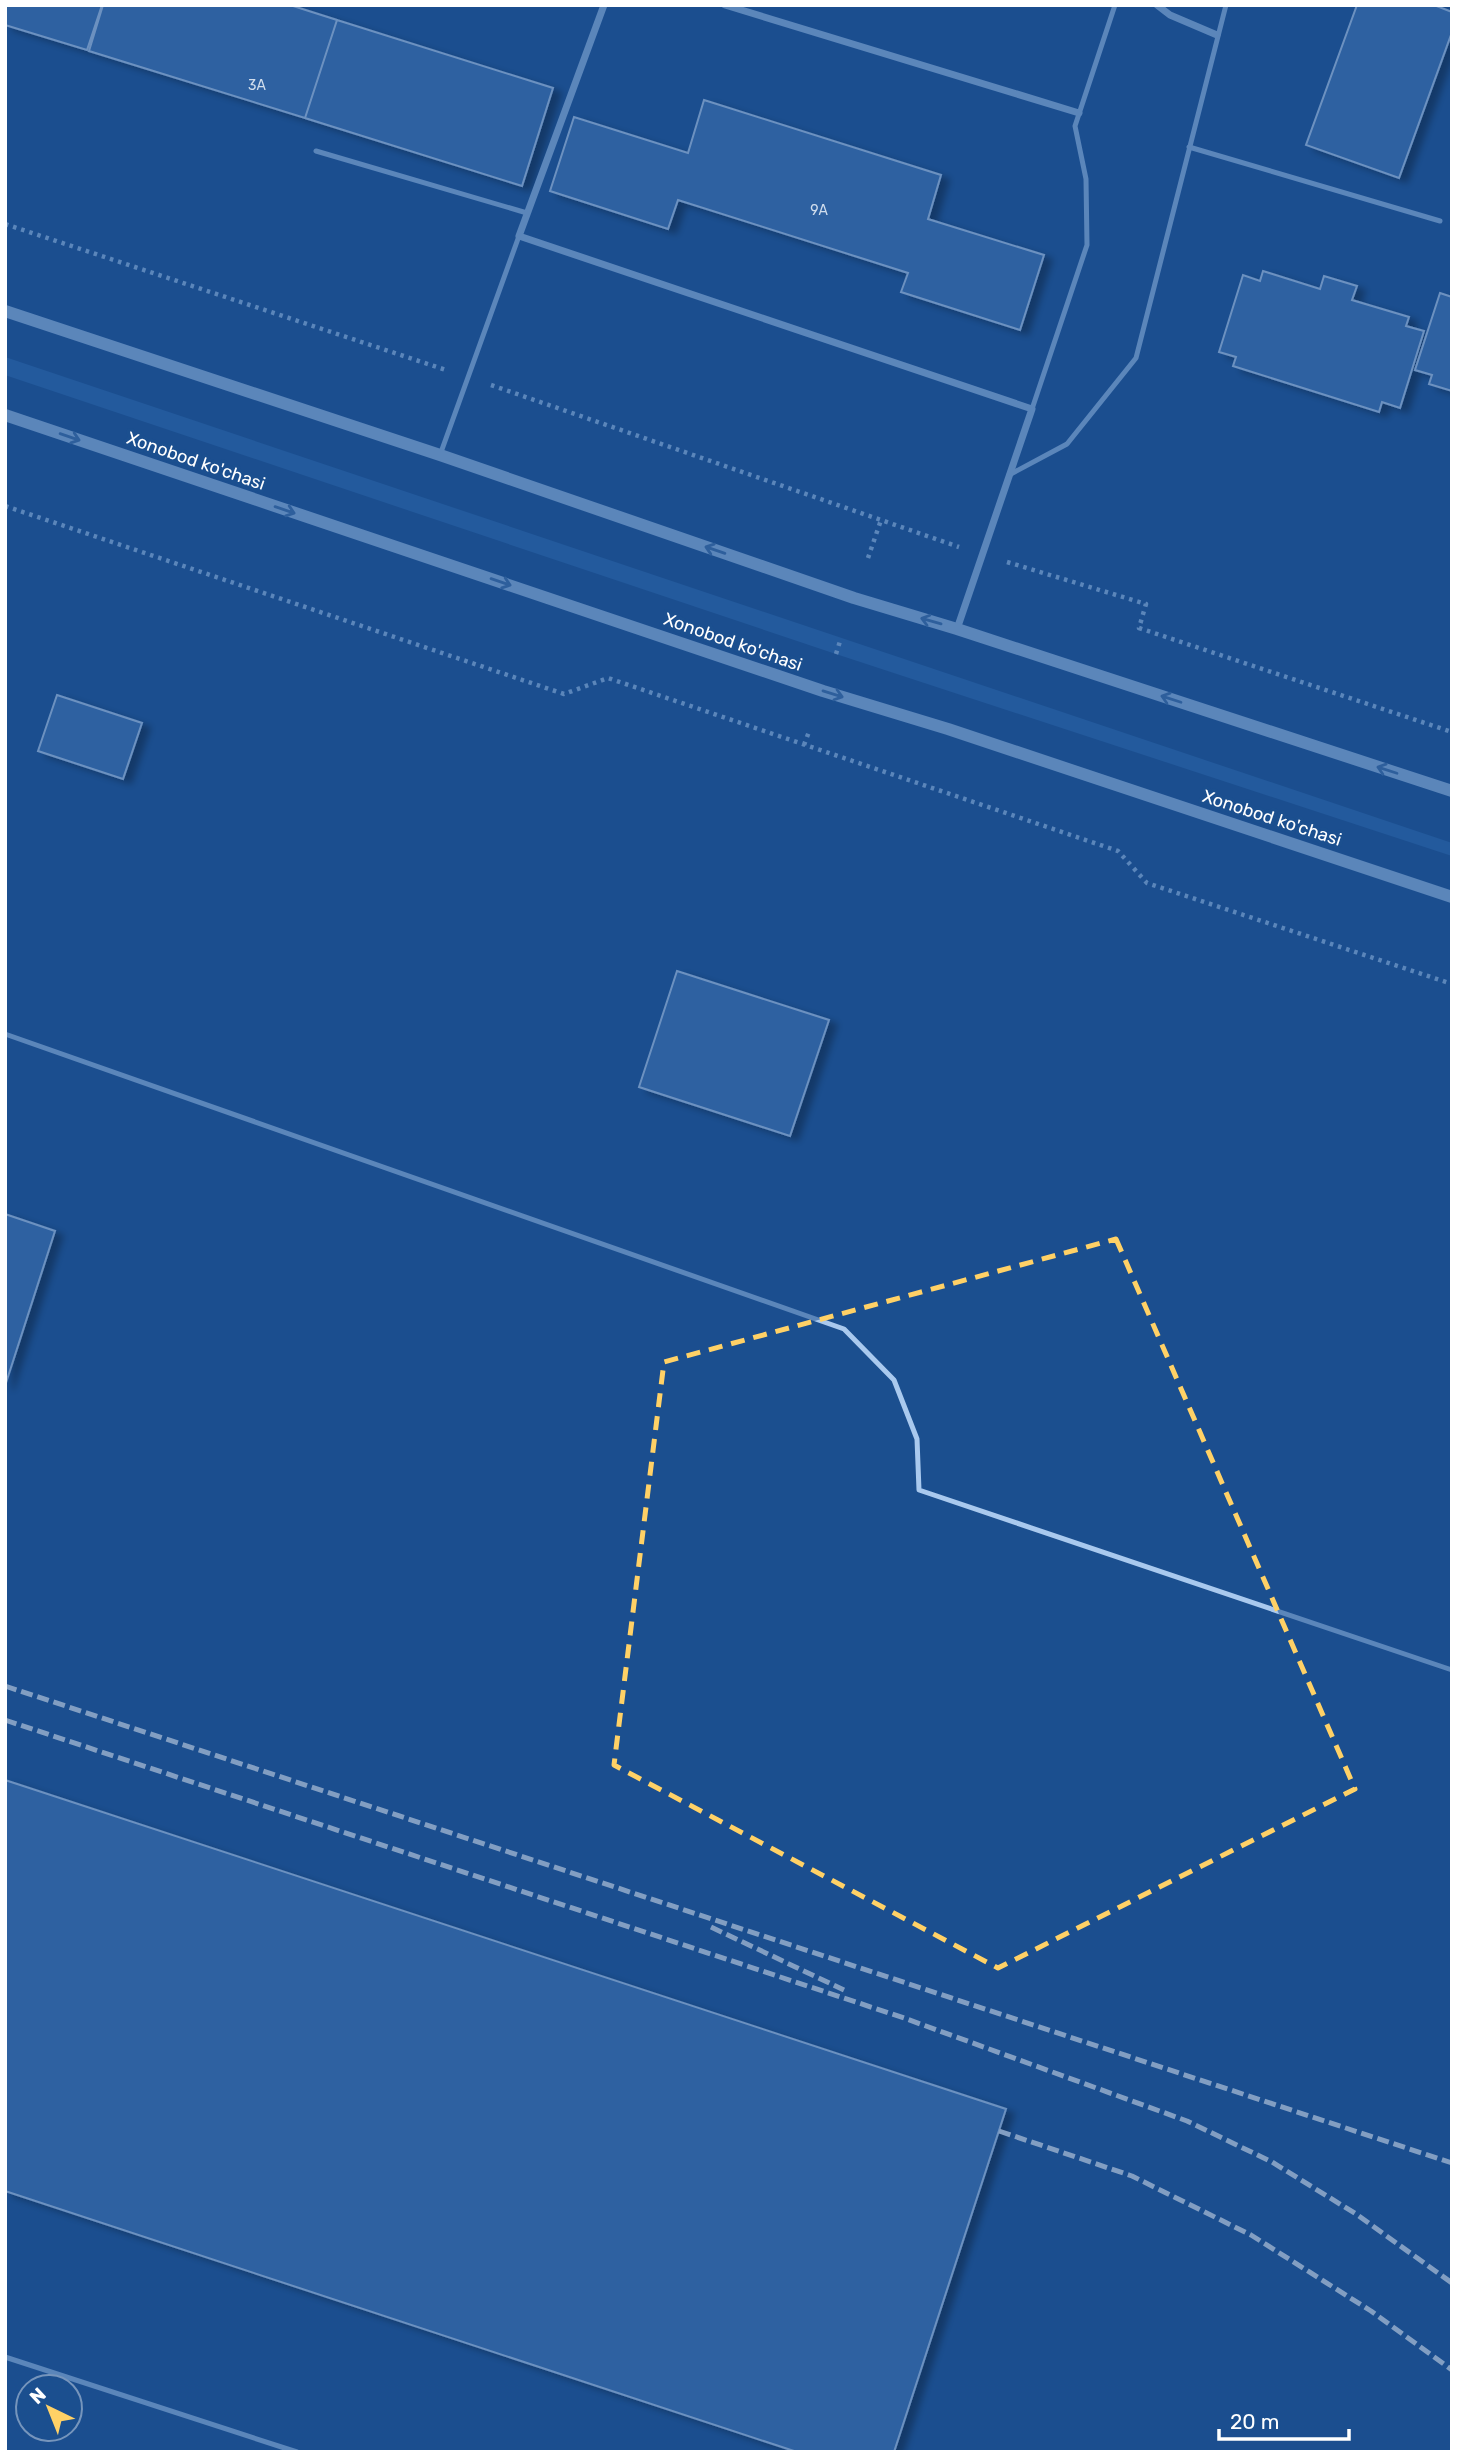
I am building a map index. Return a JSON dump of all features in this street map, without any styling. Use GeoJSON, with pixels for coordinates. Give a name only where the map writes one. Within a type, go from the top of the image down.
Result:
{"type":"FeatureCollection","features":[{"type":"Feature","properties":{"kind":"street"},"geometry":{"type":"LineString","coordinates":[[604,5],[519,236],[1032,409],[957,629]]}},
{"type":"Feature","properties":{"kind":"street"},"geometry":{"type":"LineString","coordinates":[[725,5],[1079,113]]}},
{"type":"Feature","properties":{"kind":"street"},"geometry":{"type":"LineString","coordinates":[[1157,5],[1170,15],[1217,35]]}},
{"type":"Feature","properties":{"kind":"street"},"geometry":{"type":"LineString","coordinates":[[5,312],[440,455],[854,598],[957,629],[1452,791]]}},
{"type":"Feature","properties":{"kind":"street","name":"Xonobod ko'chasi"},"geometry":{"type":"LineString","coordinates":[[5,415],[822,691],[948,729],[1452,897]]}},
{"type":"Feature","properties":{"kind":"lane"},"geometry":{"type":"LineString","coordinates":[[1032,409],[1087,245],[1086,179],[1075,126],[1115,5]]}},
{"type":"Feature","properties":{"kind":"lane"},"geometry":{"type":"LineString","coordinates":[[1009,475],[1067,444],[1136,358],[1226,5]]}},
{"type":"Feature","properties":{"kind":"lane"},"geometry":{"type":"LineString","coordinates":[[1189,147],[1440,221]]}},
{"type":"Feature","properties":{"kind":"lane"},"geometry":{"type":"LineString","coordinates":[[316,151],[527,213]]}},
{"type":"Feature","properties":{"kind":"lane"},"geometry":{"type":"LineString","coordinates":[[440,455],[519,236]]}},
{"type":"Feature","properties":{"kind":"lane"},"geometry":{"type":"LineString","coordinates":[[5,1034],[845,1329],[894,1380],[917,1439],[919,1490],[1452,1670]]}},
{"type":"Feature","properties":{"kind":"lane"},"geometry":{"type":"LineString","coordinates":[[5,2357],[297,2452]]}},
{"type":"Feature","properties":{"kind":"path"},"geometry":{"type":"LineString","coordinates":[[5,224],[468,377],[982,555],[1146,604],[1139,628],[1452,732]]}},
{"type":"Feature","properties":{"kind":"path"},"geometry":{"type":"LineString","coordinates":[[5,506],[564,694],[608,678],[1118,851],[1147,883],[1452,984]]}},
{"type":"Feature","properties":{"kind":"path"},"geometry":{"type":"LineString","coordinates":[[868,558],[881,520]]}},
{"type":"Feature","properties":{"kind":"path"},"geometry":{"type":"LineString","coordinates":[[836,654],[841,638]]}},
{"type":"Feature","properties":{"kind":"path"},"geometry":{"type":"LineString","coordinates":[[804,745],[810,729]]}},
{"type":"Feature","properties":{"kind":"highlighted area"},"geometry":{"type":"Polygon","coordinates":[[[1116,1239],[1355,1789],[998,1968],[614,1765],[664,1362],[1116,1239]]]}},
{"type":"Feature","properties":{"kind":"shaded area"},"geometry":{"type":"Polygon","coordinates":[[[5,357],[1452,843],[1452,856],[836,654],[5,375],[5,357]]]}},
{"type":"Feature","properties":{"kind":"building"},"geometry":{"type":"Polygon","coordinates":[[[5,5],[102,5],[87,50],[5,25],[5,5]]]}},
{"type":"Feature","properties":{"kind":"building"},"geometry":{"type":"Polygon","coordinates":[[[103,5],[290,5],[337,20],[305,118],[89,51],[103,5]]]}},
{"type":"Feature","properties":{"kind":"building"},"geometry":{"type":"Polygon","coordinates":[[[1357,5],[1434,5],[1452,12],[1452,32],[1399,178],[1306,145],[1357,5]]]}},
{"type":"Feature","properties":{"kind":"building"},"geometry":{"type":"Polygon","coordinates":[[[337,20],[553,88],[522,186],[305,118],[337,20]]]}},
{"type":"Feature","properties":{"kind":"building"},"geometry":{"type":"Polygon","coordinates":[[[704,100],[941,175],[928,219],[1044,255],[1020,330],[901,292],[908,273],[678,200],[668,229],[550,191],[574,117],[688,153],[704,100]]]}},
{"type":"Feature","properties":{"kind":"building"},"geometry":{"type":"Polygon","coordinates":[[[1263,271],[1320,289],[1324,276],[1357,286],[1352,300],[1409,317],[1406,326],[1424,331],[1400,408],[1382,402],[1379,412],[1233,366],[1236,357],[1219,352],[1243,275],[1260,281],[1263,271]]]}},
{"type":"Feature","properties":{"kind":"building"},"geometry":{"type":"Polygon","coordinates":[[[1440,293],[1452,297],[1452,391],[1429,384],[1432,375],[1415,370],[1440,293]]]}},
{"type":"Feature","properties":{"kind":"building"},"geometry":{"type":"Polygon","coordinates":[[[57,695],[142,723],[123,779],[38,751],[57,695]]]}},
{"type":"Feature","properties":{"kind":"building"},"geometry":{"type":"Polygon","coordinates":[[[677,971],[829,1020],[790,1136],[639,1087],[677,971]]]}},
{"type":"Feature","properties":{"kind":"building"},"geometry":{"type":"Polygon","coordinates":[[[5,1214],[55,1231],[5,1386],[5,1214]]]}},
{"type":"Feature","properties":{"kind":"building"},"geometry":{"type":"Polygon","coordinates":[[[5,1780],[1006,2109],[894,2452],[797,2452],[5,2191],[5,1780]]]}},
{"type":"Feature","properties":{"kind":"railway"},"geometry":{"type":"LineString","coordinates":[[5,1686],[1452,2163]]}},
{"type":"Feature","properties":{"kind":"railway"},"geometry":{"type":"LineString","coordinates":[[5,1720],[904,2018],[1187,2121],[1272,2162],[1356,2214],[1452,2283]]}},
{"type":"Feature","properties":{"kind":"railway"},"geometry":{"type":"LineString","coordinates":[[711,1927],[844,1990]]}},
{"type":"Feature","properties":{"kind":"railway"},"geometry":{"type":"LineString","coordinates":[[999,2131],[1132,2176],[1251,2235],[1371,2311],[1452,2370]]}}]}
